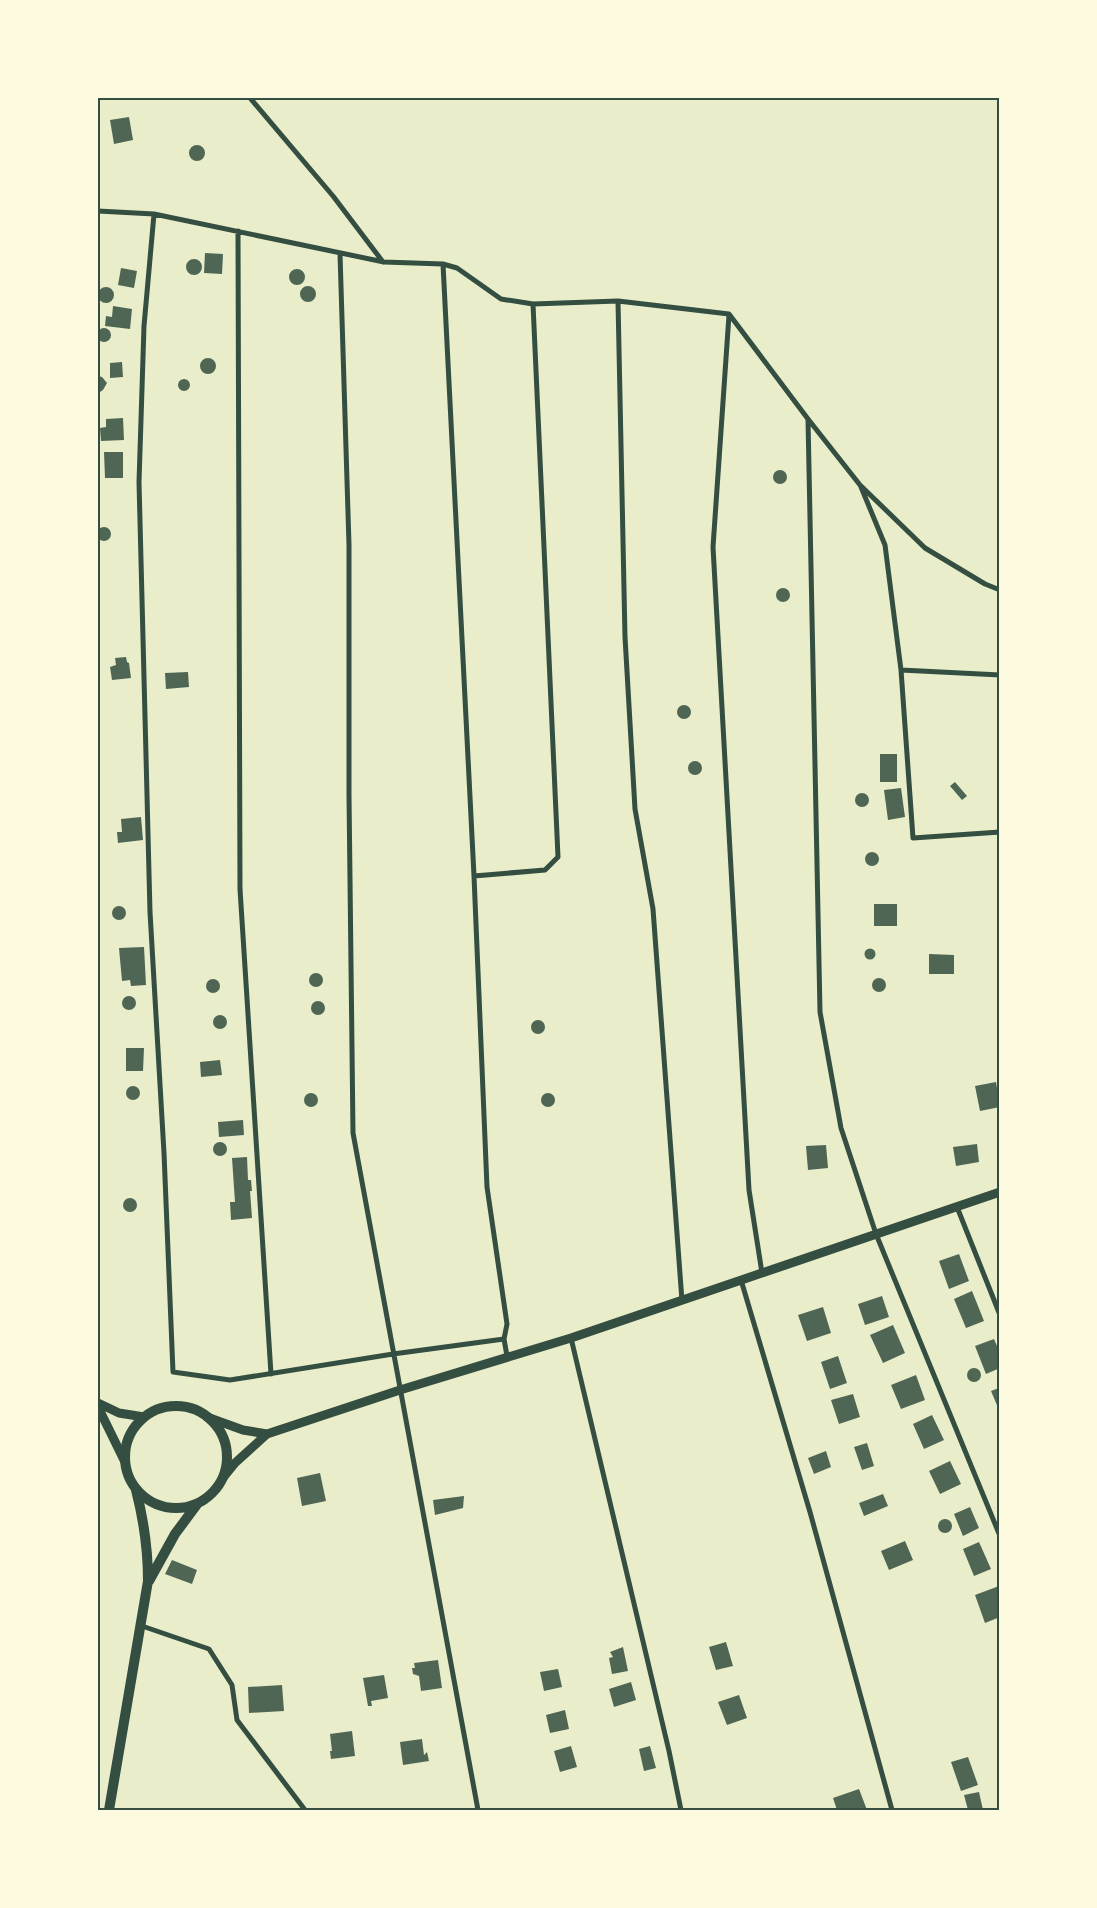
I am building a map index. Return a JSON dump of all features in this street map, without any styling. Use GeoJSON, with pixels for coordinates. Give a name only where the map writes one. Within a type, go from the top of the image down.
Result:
{"type":"FeatureCollection","features":[{"type":"Feature","properties":{"kind":"main road"},"geometry":{"type":"LineString","coordinates":[[109,1810],[142,1626],[148,1581],[146,1532],[136,1490],[128,1476],[124,1460],[126,1444],[133,1429],[144,1417],[159,1409],[176,1406],[192,1409],[207,1417],[219,1430],[225,1445],[226,1462],[222,1479],[212,1494],[198,1504],[175,1534],[148,1581]]}},
{"type":"Feature","properties":{"kind":"main road"},"geometry":{"type":"LineString","coordinates":[[136,1490],[148,1500],[163,1507],[181,1508],[198,1504]]}},
{"type":"Feature","properties":{"kind":"street"},"geometry":{"type":"LineString","coordinates":[[250,98],[333,196],[384,262]]}},
{"type":"Feature","properties":{"kind":"street"},"geometry":{"type":"LineString","coordinates":[[98,211],[154,214],[384,262],[443,264],[457,268],[501,299],[533,304],[618,301],[729,314],[860,485],[925,548],[985,584],[1000,590]]}},
{"type":"Feature","properties":{"kind":"street"},"geometry":{"type":"LineString","coordinates":[[154,214],[144,326],[139,482],[150,912],[164,1152],[173,1372],[230,1380],[393,1354],[504,1339]]}},
{"type":"Feature","properties":{"kind":"street"},"geometry":{"type":"LineString","coordinates":[[238,230],[240,889],[271,1374]]}},
{"type":"Feature","properties":{"kind":"street"},"geometry":{"type":"LineString","coordinates":[[340,254],[348,545],[353,1133],[478,1810]]}},
{"type":"Feature","properties":{"kind":"street"},"geometry":{"type":"LineString","coordinates":[[443,264],[474,876],[487,1187],[507,1324],[504,1339],[507,1356]]}},
{"type":"Feature","properties":{"kind":"street"},"geometry":{"type":"LineString","coordinates":[[618,301],[625,637],[634,800],[653,909],[682,1301]]}},
{"type":"Feature","properties":{"kind":"street"},"geometry":{"type":"LineString","coordinates":[[474,876],[545,870],[558,857],[533,304]]}},
{"type":"Feature","properties":{"kind":"street"},"geometry":{"type":"LineString","coordinates":[[729,314],[713,547],[749,1190],[762,1273]]}},
{"type":"Feature","properties":{"kind":"street"},"geometry":{"type":"LineString","coordinates":[[808,419],[820,1012],[841,1128],[876,1234],[1000,1536]]}},
{"type":"Feature","properties":{"kind":"street"},"geometry":{"type":"LineString","coordinates":[[860,485],[885,545],[901,670],[913,838],[1000,832]]}},
{"type":"Feature","properties":{"kind":"street"},"geometry":{"type":"LineString","coordinates":[[901,670],[1000,675]]}},
{"type":"Feature","properties":{"kind":"street"},"geometry":{"type":"LineString","coordinates":[[222,1479],[235,1463],[267,1434],[507,1356],[570,1338],[1000,1192]]}},
{"type":"Feature","properties":{"kind":"street"},"geometry":{"type":"LineString","coordinates":[[957,1207],[1000,1315]]}},
{"type":"Feature","properties":{"kind":"street"},"geometry":{"type":"LineString","coordinates":[[742,1280],[810,1512],[892,1810]]}},
{"type":"Feature","properties":{"kind":"street"},"geometry":{"type":"LineString","coordinates":[[570,1338],[667,1741],[681,1810]]}},
{"type":"Feature","properties":{"kind":"street"},"geometry":{"type":"LineString","coordinates":[[98,1403],[119,1413],[144,1417]]}},
{"type":"Feature","properties":{"kind":"street"},"geometry":{"type":"LineString","coordinates":[[98,1407],[124,1460]]}},
{"type":"Feature","properties":{"kind":"street"},"geometry":{"type":"LineString","coordinates":[[207,1417],[243,1430],[267,1434]]}},
{"type":"Feature","properties":{"kind":"street"},"geometry":{"type":"LineString","coordinates":[[142,1626],[209,1649],[232,1685],[238,1720],[305,1810]]}},
{"type":"Feature","properties":{"kind":"building"},"geometry":{"type":"Polygon","coordinates":[[[129,117],[133,140],[114,144],[110,120],[129,117]]]}},
{"type":"Feature","properties":{"kind":"building"},"geometry":{"type":"Polygon","coordinates":[[[197,145],[205,153],[197,161],[189,153],[197,145]]]}},
{"type":"Feature","properties":{"kind":"building"},"geometry":{"type":"Polygon","coordinates":[[[205,253],[223,254],[222,274],[204,273],[205,253]]]}},
{"type":"Feature","properties":{"kind":"building"},"geometry":{"type":"Polygon","coordinates":[[[194,259],[202,267],[194,275],[186,267],[194,259]]]}},
{"type":"Feature","properties":{"kind":"building"},"geometry":{"type":"Polygon","coordinates":[[[121,268],[137,271],[134,288],[118,285],[121,268]]]}},
{"type":"Feature","properties":{"kind":"building"},"geometry":{"type":"Polygon","coordinates":[[[297,269],[305,277],[297,285],[289,277],[297,269]]]}},
{"type":"Feature","properties":{"kind":"building"},"geometry":{"type":"Polygon","coordinates":[[[308,286],[316,294],[308,302],[300,294],[308,286]]]}},
{"type":"Feature","properties":{"kind":"building"},"geometry":{"type":"Polygon","coordinates":[[[106,287],[114,295],[106,303],[98,295],[106,287]]]}},
{"type":"Feature","properties":{"kind":"building"},"geometry":{"type":"Polygon","coordinates":[[[113,306],[132,309],[130,329],[105,326],[106,316],[112,317],[113,306]]]}},
{"type":"Feature","properties":{"kind":"building"},"geometry":{"type":"Polygon","coordinates":[[[101,328],[107,328],[111,335],[107,342],[101,342],[97,338],[97,332],[101,328]]]}},
{"type":"Feature","properties":{"kind":"building"},"geometry":{"type":"Polygon","coordinates":[[[208,358],[216,366],[208,374],[200,366],[208,358]]]}},
{"type":"Feature","properties":{"kind":"building"},"geometry":{"type":"Polygon","coordinates":[[[122,362],[123,377],[110,378],[110,363],[122,362]]]}},
{"type":"Feature","properties":{"kind":"building"},"geometry":{"type":"Polygon","coordinates":[[[98,376],[102,377],[107,383],[100,392],[98,391],[98,376]]]}},
{"type":"Feature","properties":{"kind":"building"},"geometry":{"type":"Polygon","coordinates":[[[184,379],[190,385],[184,391],[178,385],[184,379]]]}},
{"type":"Feature","properties":{"kind":"building"},"geometry":{"type":"Polygon","coordinates":[[[123,418],[124,440],[101,441],[100,428],[106,427],[106,419],[123,418]]]}},
{"type":"Feature","properties":{"kind":"building"},"geometry":{"type":"Polygon","coordinates":[[[104,452],[123,452],[123,478],[105,478],[104,452]]]}},
{"type":"Feature","properties":{"kind":"building"},"geometry":{"type":"Polygon","coordinates":[[[777,470],[783,470],[787,477],[783,484],[777,484],[773,480],[773,474],[777,470]]]}},
{"type":"Feature","properties":{"kind":"building"},"geometry":{"type":"Polygon","coordinates":[[[101,527],[107,527],[111,534],[107,541],[101,541],[97,537],[97,531],[101,527]]]}},
{"type":"Feature","properties":{"kind":"building"},"geometry":{"type":"Polygon","coordinates":[[[780,588],[786,588],[790,595],[786,602],[780,602],[776,598],[776,592],[780,588]]]}},
{"type":"Feature","properties":{"kind":"building"},"geometry":{"type":"Polygon","coordinates":[[[126,657],[129,663],[131,678],[112,680],[110,667],[116,665],[115,658],[126,657]]]}},
{"type":"Feature","properties":{"kind":"building"},"geometry":{"type":"Polygon","coordinates":[[[188,672],[189,687],[166,689],[165,673],[188,672]]]}},
{"type":"Feature","properties":{"kind":"building"},"geometry":{"type":"Polygon","coordinates":[[[681,705],[687,705],[691,712],[687,719],[681,719],[677,715],[677,709],[681,705]]]}},
{"type":"Feature","properties":{"kind":"building"},"geometry":{"type":"Polygon","coordinates":[[[880,754],[897,754],[897,782],[880,782],[880,754]]]}},
{"type":"Feature","properties":{"kind":"building"},"geometry":{"type":"Polygon","coordinates":[[[692,761],[698,761],[702,768],[698,775],[692,775],[688,771],[688,765],[692,761]]]}},
{"type":"Feature","properties":{"kind":"building"},"geometry":{"type":"Polygon","coordinates":[[[955,782],[967,796],[962,800],[950,786],[955,782]]]}},
{"type":"Feature","properties":{"kind":"building"},"geometry":{"type":"Polygon","coordinates":[[[901,788],[905,817],[888,820],[884,790],[901,788]]]}},
{"type":"Feature","properties":{"kind":"building"},"geometry":{"type":"Polygon","coordinates":[[[859,793],[865,793],[869,800],[865,807],[859,807],[855,803],[855,797],[859,793]]]}},
{"type":"Feature","properties":{"kind":"building"},"geometry":{"type":"Polygon","coordinates":[[[141,817],[143,840],[118,843],[117,832],[122,832],[121,819],[141,817]]]}},
{"type":"Feature","properties":{"kind":"building"},"geometry":{"type":"Polygon","coordinates":[[[869,852],[875,852],[879,859],[875,866],[869,866],[865,862],[865,856],[869,852]]]}},
{"type":"Feature","properties":{"kind":"building"},"geometry":{"type":"Polygon","coordinates":[[[874,904],[897,904],[897,926],[874,926],[874,904]]]}},
{"type":"Feature","properties":{"kind":"building"},"geometry":{"type":"Polygon","coordinates":[[[119,906],[124,908],[126,913],[124,918],[119,920],[114,918],[112,913],[114,908],[119,906]]]}},
{"type":"Feature","properties":{"kind":"building"},"geometry":{"type":"Polygon","coordinates":[[[144,947],[146,985],[131,986],[130,980],[122,981],[119,948],[144,947]]]}},
{"type":"Feature","properties":{"kind":"building"},"geometry":{"type":"Polygon","coordinates":[[[868,949],[872,949],[875,954],[874,958],[868,959],[865,956],[865,952],[868,949]]]}},
{"type":"Feature","properties":{"kind":"building"},"geometry":{"type":"Polygon","coordinates":[[[929,954],[954,955],[954,974],[929,974],[929,954]]]}},
{"type":"Feature","properties":{"kind":"building"},"geometry":{"type":"Polygon","coordinates":[[[316,973],[321,975],[323,980],[321,985],[316,987],[311,985],[309,980],[311,975],[316,973]]]}},
{"type":"Feature","properties":{"kind":"building"},"geometry":{"type":"Polygon","coordinates":[[[879,978],[884,980],[886,985],[884,990],[879,992],[874,990],[872,985],[874,980],[879,978]]]}},
{"type":"Feature","properties":{"kind":"building"},"geometry":{"type":"Polygon","coordinates":[[[213,979],[218,981],[220,986],[218,991],[213,993],[208,991],[206,986],[208,981],[213,979]]]}},
{"type":"Feature","properties":{"kind":"building"},"geometry":{"type":"Polygon","coordinates":[[[129,996],[134,998],[136,1003],[134,1008],[129,1010],[124,1008],[122,1003],[124,998],[129,996]]]}},
{"type":"Feature","properties":{"kind":"building"},"geometry":{"type":"Polygon","coordinates":[[[318,1001],[323,1003],[325,1008],[323,1013],[318,1015],[313,1013],[311,1008],[313,1003],[318,1001]]]}},
{"type":"Feature","properties":{"kind":"building"},"geometry":{"type":"Polygon","coordinates":[[[220,1015],[225,1017],[227,1022],[225,1027],[220,1029],[215,1027],[213,1022],[215,1017],[220,1015]]]}},
{"type":"Feature","properties":{"kind":"building"},"geometry":{"type":"Polygon","coordinates":[[[535,1020],[541,1020],[545,1027],[541,1034],[535,1034],[531,1030],[531,1024],[535,1020]]]}},
{"type":"Feature","properties":{"kind":"building"},"geometry":{"type":"Polygon","coordinates":[[[126,1048],[144,1048],[143,1071],[126,1071],[126,1048]]]}},
{"type":"Feature","properties":{"kind":"building"},"geometry":{"type":"Polygon","coordinates":[[[220,1060],[222,1075],[201,1077],[200,1062],[220,1060]]]}},
{"type":"Feature","properties":{"kind":"building"},"geometry":{"type":"Polygon","coordinates":[[[996,1082],[1000,1107],[980,1111],[975,1086],[996,1082]]]}},
{"type":"Feature","properties":{"kind":"building"},"geometry":{"type":"Polygon","coordinates":[[[133,1086],[138,1088],[140,1093],[138,1098],[133,1100],[128,1098],[126,1093],[128,1088],[133,1086]]]}},
{"type":"Feature","properties":{"kind":"building"},"geometry":{"type":"Polygon","coordinates":[[[311,1093],[316,1095],[318,1100],[316,1105],[311,1107],[306,1105],[304,1100],[306,1095],[311,1093]]]}},
{"type":"Feature","properties":{"kind":"building"},"geometry":{"type":"Polygon","coordinates":[[[545,1093],[551,1093],[555,1100],[551,1107],[545,1107],[541,1103],[541,1097],[545,1093]]]}},
{"type":"Feature","properties":{"kind":"building"},"geometry":{"type":"Polygon","coordinates":[[[243,1120],[244,1135],[219,1137],[218,1122],[243,1120]]]}},
{"type":"Feature","properties":{"kind":"building"},"geometry":{"type":"Polygon","coordinates":[[[220,1142],[225,1144],[227,1149],[225,1154],[220,1156],[215,1154],[213,1149],[215,1144],[220,1142]]]}},
{"type":"Feature","properties":{"kind":"building"},"geometry":{"type":"Polygon","coordinates":[[[977,1144],[979,1162],[956,1166],[953,1147],[977,1144]]]}},
{"type":"Feature","properties":{"kind":"building"},"geometry":{"type":"Polygon","coordinates":[[[826,1145],[828,1168],[808,1170],[806,1146],[826,1145]]]}},
{"type":"Feature","properties":{"kind":"building"},"geometry":{"type":"Polygon","coordinates":[[[247,1157],[248,1180],[251,1180],[252,1191],[250,1191],[252,1218],[231,1220],[230,1202],[235,1202],[232,1158],[247,1157]]]}},
{"type":"Feature","properties":{"kind":"building"},"geometry":{"type":"Polygon","coordinates":[[[130,1198],[135,1200],[137,1205],[135,1210],[130,1212],[125,1210],[123,1205],[125,1200],[130,1198]]]}},
{"type":"Feature","properties":{"kind":"building"},"geometry":{"type":"Polygon","coordinates":[[[959,1254],[969,1281],[949,1289],[939,1261],[959,1254]]]}},
{"type":"Feature","properties":{"kind":"building"},"geometry":{"type":"Polygon","coordinates":[[[972,1291],[984,1321],[966,1328],[954,1299],[972,1291]]]}},
{"type":"Feature","properties":{"kind":"building"},"geometry":{"type":"Polygon","coordinates":[[[882,1296],[889,1317],[865,1325],[858,1304],[882,1296]]]}},
{"type":"Feature","properties":{"kind":"building"},"geometry":{"type":"Polygon","coordinates":[[[823,1307],[831,1333],[807,1341],[798,1315],[823,1307]]]}},
{"type":"Feature","properties":{"kind":"building"},"geometry":{"type":"Polygon","coordinates":[[[893,1325],[905,1353],[883,1363],[870,1335],[893,1325]]]}},
{"type":"Feature","properties":{"kind":"building"},"geometry":{"type":"Polygon","coordinates":[[[994,1339],[1000,1353],[1000,1368],[986,1374],[975,1346],[994,1339]]]}},
{"type":"Feature","properties":{"kind":"building"},"geometry":{"type":"Polygon","coordinates":[[[838,1356],[847,1383],[830,1389],[821,1362],[838,1356]]]}},
{"type":"Feature","properties":{"kind":"building"},"geometry":{"type":"Polygon","coordinates":[[[971,1368],[977,1368],[981,1375],[977,1382],[971,1382],[967,1378],[967,1372],[971,1368]]]}},
{"type":"Feature","properties":{"kind":"building"},"geometry":{"type":"Polygon","coordinates":[[[916,1375],[925,1400],[901,1409],[891,1385],[916,1375]]]}},
{"type":"Feature","properties":{"kind":"building"},"geometry":{"type":"Polygon","coordinates":[[[999,1388],[999,1410],[991,1391],[999,1388]]]}},
{"type":"Feature","properties":{"kind":"building"},"geometry":{"type":"Polygon","coordinates":[[[853,1394],[860,1417],[839,1424],[831,1400],[853,1394]]]}},
{"type":"Feature","properties":{"kind":"building"},"geometry":{"type":"Polygon","coordinates":[[[932,1415],[944,1440],[924,1449],[913,1424],[932,1415]]]}},
{"type":"Feature","properties":{"kind":"building"},"geometry":{"type":"Polygon","coordinates":[[[867,1443],[874,1466],[862,1470],[854,1447],[867,1443]]]}},
{"type":"Feature","properties":{"kind":"building"},"geometry":{"type":"Polygon","coordinates":[[[826,1451],[831,1467],[814,1474],[808,1458],[826,1451]]]}},
{"type":"Feature","properties":{"kind":"building"},"geometry":{"type":"Polygon","coordinates":[[[950,1461],[961,1484],[940,1494],[929,1471],[950,1461]]]}},
{"type":"Feature","properties":{"kind":"building"},"geometry":{"type":"Polygon","coordinates":[[[320,1473],[326,1501],[302,1506],[297,1478],[320,1473]]]}},
{"type":"Feature","properties":{"kind":"building"},"geometry":{"type":"Polygon","coordinates":[[[883,1494],[888,1506],[864,1516],[859,1503],[883,1494]]]}},
{"type":"Feature","properties":{"kind":"building"},"geometry":{"type":"Polygon","coordinates":[[[464,1496],[463,1508],[435,1515],[433,1500],[464,1496]]]}},
{"type":"Feature","properties":{"kind":"building"},"geometry":{"type":"Polygon","coordinates":[[[970,1507],[979,1528],[963,1536],[954,1514],[970,1507]]]}},
{"type":"Feature","properties":{"kind":"building"},"geometry":{"type":"Polygon","coordinates":[[[942,1519],[948,1519],[952,1526],[948,1533],[942,1533],[938,1529],[938,1523],[942,1519]]]}},
{"type":"Feature","properties":{"kind":"building"},"geometry":{"type":"Polygon","coordinates":[[[905,1541],[913,1560],[889,1570],[881,1551],[905,1541]]]}},
{"type":"Feature","properties":{"kind":"building"},"geometry":{"type":"Polygon","coordinates":[[[979,1542],[991,1569],[974,1576],[963,1549],[979,1542]]]}},
{"type":"Feature","properties":{"kind":"building"},"geometry":{"type":"Polygon","coordinates":[[[172,1560],[197,1570],[192,1584],[165,1574],[172,1560]]]}},
{"type":"Feature","properties":{"kind":"building"},"geometry":{"type":"Polygon","coordinates":[[[999,1586],[1000,1617],[985,1623],[975,1595],[999,1586]]]}},
{"type":"Feature","properties":{"kind":"building"},"geometry":{"type":"Polygon","coordinates":[[[726,1642],[733,1666],[716,1670],[709,1647],[726,1642]]]}},
{"type":"Feature","properties":{"kind":"building"},"geometry":{"type":"Polygon","coordinates":[[[623,1647],[628,1671],[612,1674],[609,1658],[613,1657],[610,1652],[623,1647]]]}},
{"type":"Feature","properties":{"kind":"building"},"geometry":{"type":"Polygon","coordinates":[[[438,1660],[442,1688],[421,1691],[419,1676],[413,1674],[412,1668],[415,1668],[414,1663],[438,1660]]]}},
{"type":"Feature","properties":{"kind":"building"},"geometry":{"type":"Polygon","coordinates":[[[558,1669],[562,1687],[544,1691],[540,1672],[558,1669]]]}},
{"type":"Feature","properties":{"kind":"building"},"geometry":{"type":"Polygon","coordinates":[[[384,1675],[388,1698],[371,1701],[372,1706],[368,1706],[363,1678],[384,1675]]]}},
{"type":"Feature","properties":{"kind":"building"},"geometry":{"type":"Polygon","coordinates":[[[631,1682],[636,1700],[614,1707],[609,1689],[631,1682]]]}},
{"type":"Feature","properties":{"kind":"building"},"geometry":{"type":"Polygon","coordinates":[[[282,1685],[284,1711],[249,1713],[248,1687],[282,1685]]]}},
{"type":"Feature","properties":{"kind":"building"},"geometry":{"type":"Polygon","coordinates":[[[739,1695],[747,1718],[727,1725],[718,1702],[739,1695]]]}},
{"type":"Feature","properties":{"kind":"building"},"geometry":{"type":"Polygon","coordinates":[[[565,1710],[569,1729],[550,1733],[546,1715],[565,1710]]]}},
{"type":"Feature","properties":{"kind":"building"},"geometry":{"type":"Polygon","coordinates":[[[352,1731],[355,1756],[331,1759],[330,1734],[352,1731]]]}},
{"type":"Feature","properties":{"kind":"building"},"geometry":{"type":"Polygon","coordinates":[[[422,1739],[424,1755],[427,1752],[429,1761],[403,1765],[400,1742],[422,1739]]]}},
{"type":"Feature","properties":{"kind":"building"},"geometry":{"type":"Polygon","coordinates":[[[571,1746],[577,1767],[560,1772],[554,1751],[571,1746]]]}},
{"type":"Feature","properties":{"kind":"building"},"geometry":{"type":"Polygon","coordinates":[[[650,1746],[656,1768],[644,1771],[639,1749],[650,1746]]]}},
{"type":"Feature","properties":{"kind":"building"},"geometry":{"type":"Polygon","coordinates":[[[968,1757],[978,1785],[961,1791],[951,1762],[968,1757]]]}},
{"type":"Feature","properties":{"kind":"building"},"geometry":{"type":"Polygon","coordinates":[[[859,1789],[867,1810],[837,1810],[833,1798],[859,1789]]]}},
{"type":"Feature","properties":{"kind":"building"},"geometry":{"type":"Polygon","coordinates":[[[979,1792],[983,1810],[968,1810],[964,1795],[979,1792]]]}}]}
